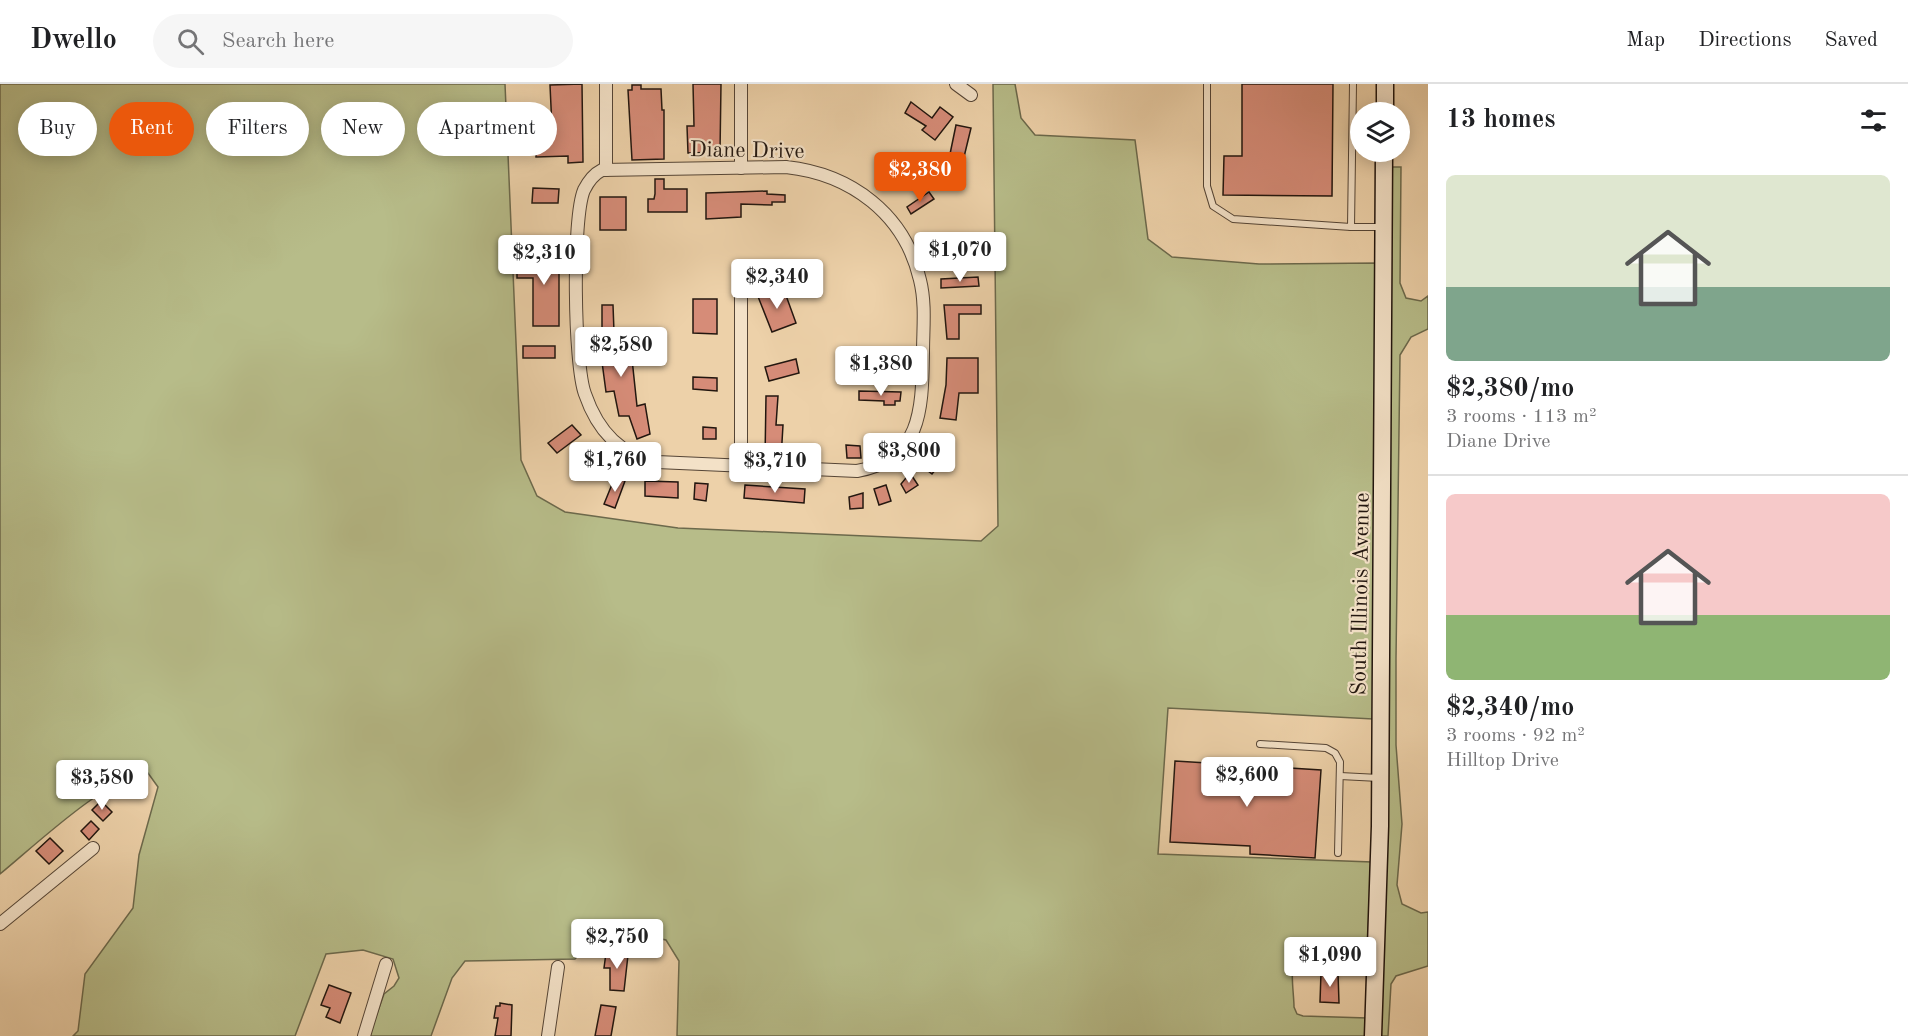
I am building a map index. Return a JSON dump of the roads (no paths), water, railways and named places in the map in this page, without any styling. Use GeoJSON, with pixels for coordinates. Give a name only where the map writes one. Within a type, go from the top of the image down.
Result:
{"type":"FeatureCollection","features":[{"type":"Feature","properties":{"kind":"main road"},"geometry":{"type":"LineString","coordinates":[[1385,84],[1385,102]]}},
{"type":"Feature","properties":{"kind":"main road","name":"South Illinois Avenue"},"geometry":{"type":"LineString","coordinates":[[1373,1036],[1380,778],[1384,162]]}},
{"type":"Feature","properties":{"kind":"street"},"geometry":{"type":"LineString","coordinates":[[606,84],[606,170]]}},
{"type":"Feature","properties":{"kind":"street"},"geometry":{"type":"LineString","coordinates":[[741,84],[741,168]]}},
{"type":"Feature","properties":{"kind":"street"},"geometry":{"type":"LineString","coordinates":[[956,84],[971,95]]}},
{"type":"Feature","properties":{"kind":"street","name":"Diane Drive"},"geometry":{"type":"LineString","coordinates":[[803,169],[833,177],[857,190],[883,213],[902,238],[916,266],[923,300],[921,409],[914,431],[900,450],[880,465],[857,471],[657,462],[631,456],[601,428],[589,406],[579,368],[577,224],[584,190],[597,173],[606,170],[803,169]]}},
{"type":"Feature","properties":{"kind":"street"},"geometry":{"type":"LineString","coordinates":[[741,274],[741,466]]}},
{"type":"Feature","properties":{"kind":"street"},"geometry":{"type":"LineString","coordinates":[[0,924],[93,848]]}},
{"type":"Feature","properties":{"kind":"street"},"geometry":{"type":"LineString","coordinates":[[364,1036],[386,964]]}},
{"type":"Feature","properties":{"kind":"street"},"geometry":{"type":"LineString","coordinates":[[548,1036],[558,968]]}},
{"type":"Feature","properties":{"kind":"lane"},"geometry":{"type":"LineString","coordinates":[[1207,84],[1207,186],[1213,206],[1233,219],[1384,227]]}},
{"type":"Feature","properties":{"kind":"lane"},"geometry":{"type":"LineString","coordinates":[[1351,226],[1353,84]]}},
{"type":"Feature","properties":{"kind":"lane"},"geometry":{"type":"LineString","coordinates":[[1260,744],[1326,748],[1335,753],[1340,762],[1338,853]]}},
{"type":"Feature","properties":{"kind":"lane"},"geometry":{"type":"LineString","coordinates":[[1340,776],[1380,778]]}}]}
